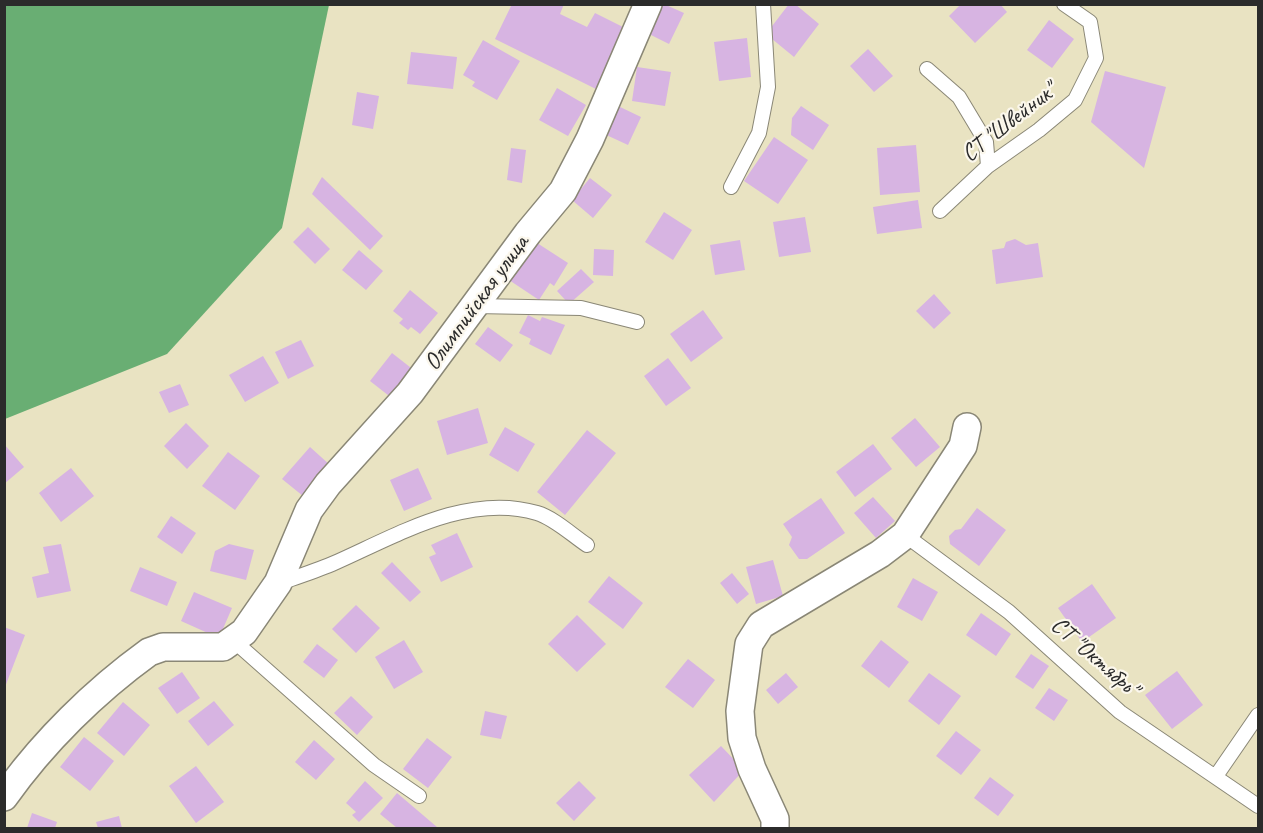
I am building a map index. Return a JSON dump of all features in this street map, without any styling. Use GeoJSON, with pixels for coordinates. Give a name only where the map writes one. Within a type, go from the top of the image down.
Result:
{"type":"FeatureCollection","features":[{"type":"Feature","properties":{"kind":"street","name":"Олимпийская улица"},"geometry":{"type":"LineString","coordinates":[[234,641],[244,632],[278,584],[309,510],[328,484],[410,393],[528,232],[563,191],[590,139],[648,4]]}},
{"type":"Feature","properties":{"kind":"street"},"geometry":{"type":"LineString","coordinates":[[775,828],[775,819],[752,769],[742,738],[740,711],[749,644],[761,625],[880,554],[905,535],[963,446],[968,427]]}},
{"type":"Feature","properties":{"kind":"street"},"geometry":{"type":"LineString","coordinates":[[4,797],[70,720],[149,652],[163,646],[223,647],[234,641]]}},
{"type":"Feature","properties":{"kind":"lane"},"geometry":{"type":"LineString","coordinates":[[731,187],[759,133],[768,87],[763,4]]}},
{"type":"Feature","properties":{"kind":"lane","name":"СТ \"Швейник\""},"geometry":{"type":"LineString","coordinates":[[940,211],[988,166],[1039,130],[1076,100],[1096,58],[1090,22],[1064,4]]}},
{"type":"Feature","properties":{"kind":"lane"},"geometry":{"type":"LineString","coordinates":[[927,69],[959,97],[986,142],[988,166]]}},
{"type":"Feature","properties":{"kind":"lane"},"geometry":{"type":"LineString","coordinates":[[475,306],[581,308],[637,322]]}},
{"type":"Feature","properties":{"kind":"lane"},"geometry":{"type":"LineString","coordinates":[[278,584],[330,565],[396,534],[460,512],[513,507],[540,514],[587,545]]}},
{"type":"Feature","properties":{"kind":"lane","name":"СТ \"Октябрь\""},"geometry":{"type":"LineString","coordinates":[[905,535],[1009,612],[1120,712],[1258,806]]}},
{"type":"Feature","properties":{"kind":"lane"},"geometry":{"type":"LineString","coordinates":[[234,641],[374,765],[419,796]]}},
{"type":"Feature","properties":{"kind":"lane"},"geometry":{"type":"LineString","coordinates":[[1216,776],[1258,715]]}},
{"type":"Feature","properties":{"kind":"green space"},"geometry":{"type":"Polygon","coordinates":[[[5,4],[329,5],[282,228],[167,354],[5,419],[5,4]]]}},
{"type":"Feature","properties":{"kind":"building"},"geometry":{"type":"Polygon","coordinates":[[[512,4],[564,4],[560,14],[587,27],[595,13],[625,28],[600,91],[495,39],[512,4]]]}},
{"type":"Feature","properties":{"kind":"building"},"geometry":{"type":"Polygon","coordinates":[[[789,4],[795,4],[819,24],[794,57],[766,34],[789,4]]]}},
{"type":"Feature","properties":{"kind":"building"},"geometry":{"type":"Polygon","coordinates":[[[961,4],[1000,4],[1007,12],[975,43],[949,16],[961,4]]]}},
{"type":"Feature","properties":{"kind":"building"},"geometry":{"type":"Polygon","coordinates":[[[656,5],[666,5],[684,13],[669,44],[643,31],[656,5]]]}},
{"type":"Feature","properties":{"kind":"building"},"geometry":{"type":"Polygon","coordinates":[[[1049,20],[1074,39],[1052,68],[1027,50],[1049,20]]]}},
{"type":"Feature","properties":{"kind":"building"},"geometry":{"type":"Polygon","coordinates":[[[747,38],[751,77],[719,81],[714,42],[747,38]]]}},
{"type":"Feature","properties":{"kind":"building"},"geometry":{"type":"Polygon","coordinates":[[[483,40],[520,61],[497,100],[472,86],[475,82],[463,75],[483,40]]]}},
{"type":"Feature","properties":{"kind":"building"},"geometry":{"type":"Polygon","coordinates":[[[868,49],[893,76],[874,92],[850,66],[868,49]]]}},
{"type":"Feature","properties":{"kind":"building"},"geometry":{"type":"Polygon","coordinates":[[[411,52],[457,57],[453,89],[407,84],[411,52]]]}},
{"type":"Feature","properties":{"kind":"building"},"geometry":{"type":"Polygon","coordinates":[[[637,67],[671,72],[665,106],[632,101],[637,67]]]}},
{"type":"Feature","properties":{"kind":"building"},"geometry":{"type":"Polygon","coordinates":[[[1105,71],[1166,87],[1144,168],[1091,122],[1105,71]]]}},
{"type":"Feature","properties":{"kind":"building"},"geometry":{"type":"Polygon","coordinates":[[[557,88],[586,105],[568,136],[539,120],[557,88]]]}},
{"type":"Feature","properties":{"kind":"building"},"geometry":{"type":"Polygon","coordinates":[[[357,92],[379,96],[373,129],[352,125],[357,92]]]}},
{"type":"Feature","properties":{"kind":"building"},"geometry":{"type":"Polygon","coordinates":[[[616,105],[641,117],[628,145],[602,133],[616,105]]]}},
{"type":"Feature","properties":{"kind":"building"},"geometry":{"type":"Polygon","coordinates":[[[801,106],[829,125],[813,150],[791,135],[792,118],[801,106]]]}},
{"type":"Feature","properties":{"kind":"building"},"geometry":{"type":"Polygon","coordinates":[[[774,137],[808,160],[778,204],[744,181],[774,137]]]}},
{"type":"Feature","properties":{"kind":"building"},"geometry":{"type":"Polygon","coordinates":[[[916,145],[920,192],[880,195],[877,148],[916,145]]]}},
{"type":"Feature","properties":{"kind":"building"},"geometry":{"type":"Polygon","coordinates":[[[511,148],[526,150],[522,183],[507,180],[511,148]]]}},
{"type":"Feature","properties":{"kind":"building"},"geometry":{"type":"Polygon","coordinates":[[[322,177],[383,236],[370,250],[312,194],[322,177]]]}},
{"type":"Feature","properties":{"kind":"building"},"geometry":{"type":"Polygon","coordinates":[[[590,178],[612,195],[593,218],[572,200],[590,178]]]}},
{"type":"Feature","properties":{"kind":"building"},"geometry":{"type":"Polygon","coordinates":[[[918,200],[922,228],[877,234],[873,207],[918,200]]]}},
{"type":"Feature","properties":{"kind":"building"},"geometry":{"type":"Polygon","coordinates":[[[664,212],[692,230],[673,260],[645,242],[664,212]]]}},
{"type":"Feature","properties":{"kind":"building"},"geometry":{"type":"Polygon","coordinates":[[[805,217],[811,252],[779,257],[773,222],[805,217]]]}},
{"type":"Feature","properties":{"kind":"building"},"geometry":{"type":"Polygon","coordinates":[[[308,227],[330,249],[315,264],[293,242],[308,227]]]}},
{"type":"Feature","properties":{"kind":"building"},"geometry":{"type":"Polygon","coordinates":[[[1015,239],[1026,245],[1038,243],[1043,277],[996,284],[992,250],[1004,248],[1006,242],[1015,239]]]}},
{"type":"Feature","properties":{"kind":"building"},"geometry":{"type":"Polygon","coordinates":[[[740,240],[745,270],[715,275],[710,245],[740,240]]]}},
{"type":"Feature","properties":{"kind":"building"},"geometry":{"type":"Polygon","coordinates":[[[534,241],[568,263],[554,286],[550,283],[539,300],[509,280],[534,241]]]}},
{"type":"Feature","properties":{"kind":"building"},"geometry":{"type":"Polygon","coordinates":[[[594,249],[614,250],[613,276],[593,275],[594,249]]]}},
{"type":"Feature","properties":{"kind":"building"},"geometry":{"type":"Polygon","coordinates":[[[359,250],[383,271],[366,290],[342,270],[359,250]]]}},
{"type":"Feature","properties":{"kind":"building"},"geometry":{"type":"Polygon","coordinates":[[[581,269],[594,282],[569,304],[557,291],[581,269]]]}},
{"type":"Feature","properties":{"kind":"building"},"geometry":{"type":"Polygon","coordinates":[[[410,290],[438,313],[420,334],[411,327],[408,330],[399,323],[403,319],[393,311],[410,290]]]}},
{"type":"Feature","properties":{"kind":"building"},"geometry":{"type":"Polygon","coordinates":[[[934,294],[951,313],[934,329],[916,311],[934,294]]]}},
{"type":"Feature","properties":{"kind":"building"},"geometry":{"type":"Polygon","coordinates":[[[703,310],[723,338],[691,362],[670,334],[703,310]]]}},
{"type":"Feature","properties":{"kind":"building"},"geometry":{"type":"Polygon","coordinates":[[[528,315],[540,321],[542,317],[565,325],[551,355],[529,344],[531,339],[519,333],[528,315]]]}},
{"type":"Feature","properties":{"kind":"building"},"geometry":{"type":"Polygon","coordinates":[[[488,327],[513,345],[500,362],[475,344],[488,327]]]}},
{"type":"Feature","properties":{"kind":"building"},"geometry":{"type":"Polygon","coordinates":[[[301,340],[314,366],[288,379],[275,352],[301,340]]]}},
{"type":"Feature","properties":{"kind":"building"},"geometry":{"type":"Polygon","coordinates":[[[392,353],[415,371],[393,399],[370,381],[392,353]]]}},
{"type":"Feature","properties":{"kind":"building"},"geometry":{"type":"Polygon","coordinates":[[[263,356],[279,383],[245,402],[229,375],[263,356]]]}},
{"type":"Feature","properties":{"kind":"building"},"geometry":{"type":"Polygon","coordinates":[[[668,358],[691,388],[666,406],[644,376],[668,358]]]}},
{"type":"Feature","properties":{"kind":"building"},"geometry":{"type":"Polygon","coordinates":[[[180,384],[189,405],[169,413],[159,392],[180,384]]]}},
{"type":"Feature","properties":{"kind":"building"},"geometry":{"type":"Polygon","coordinates":[[[478,408],[488,443],[447,455],[437,421],[478,408]]]}},
{"type":"Feature","properties":{"kind":"building"},"geometry":{"type":"Polygon","coordinates":[[[915,418],[940,447],[916,467],[891,438],[915,418]]]}},
{"type":"Feature","properties":{"kind":"building"},"geometry":{"type":"Polygon","coordinates":[[[186,423],[209,446],[187,469],[164,446],[186,423]]]}},
{"type":"Feature","properties":{"kind":"building"},"geometry":{"type":"Polygon","coordinates":[[[505,427],[535,444],[518,472],[489,455],[505,427]]]}},
{"type":"Feature","properties":{"kind":"building"},"geometry":{"type":"Polygon","coordinates":[[[587,430],[616,453],[565,515],[537,492],[587,430]]]}},
{"type":"Feature","properties":{"kind":"building"},"geometry":{"type":"Polygon","coordinates":[[[4,444],[24,467],[4,484],[4,444]]]}},
{"type":"Feature","properties":{"kind":"building"},"geometry":{"type":"Polygon","coordinates":[[[873,444],[892,469],[855,497],[836,472],[873,444]]]}},
{"type":"Feature","properties":{"kind":"building"},"geometry":{"type":"Polygon","coordinates":[[[310,447],[330,465],[303,496],[282,479],[310,447]]]}},
{"type":"Feature","properties":{"kind":"building"},"geometry":{"type":"Polygon","coordinates":[[[228,452],[260,476],[235,510],[202,486],[228,452]]]}},
{"type":"Feature","properties":{"kind":"building"},"geometry":{"type":"Polygon","coordinates":[[[71,468],[94,496],[61,522],[39,493],[71,468]]]}},
{"type":"Feature","properties":{"kind":"building"},"geometry":{"type":"Polygon","coordinates":[[[418,468],[432,499],[404,511],[390,480],[418,468]]]}},
{"type":"Feature","properties":{"kind":"building"},"geometry":{"type":"Polygon","coordinates":[[[873,497],[895,521],[876,538],[854,513],[873,497]]]}},
{"type":"Feature","properties":{"kind":"building"},"geometry":{"type":"Polygon","coordinates":[[[821,498],[845,533],[807,559],[799,559],[789,545],[792,537],[783,524],[821,498]]]}},
{"type":"Feature","properties":{"kind":"building"},"geometry":{"type":"Polygon","coordinates":[[[977,508],[1006,530],[979,566],[950,544],[949,536],[955,530],[961,529],[977,508]]]}},
{"type":"Feature","properties":{"kind":"building"},"geometry":{"type":"Polygon","coordinates":[[[171,516],[196,533],[182,554],[157,537],[171,516]]]}},
{"type":"Feature","properties":{"kind":"building"},"geometry":{"type":"Polygon","coordinates":[[[457,533],[473,567],[441,582],[429,557],[436,554],[431,545],[457,533]]]}},
{"type":"Feature","properties":{"kind":"building"},"geometry":{"type":"Polygon","coordinates":[[[61,544],[71,591],[37,598],[32,577],[49,573],[43,547],[61,544]]]}},
{"type":"Feature","properties":{"kind":"building"},"geometry":{"type":"Polygon","coordinates":[[[229,544],[254,550],[246,580],[210,571],[215,551],[229,544]]]}},
{"type":"Feature","properties":{"kind":"building"},"geometry":{"type":"Polygon","coordinates":[[[773,560],[783,596],[756,604],[746,567],[773,560]]]}},
{"type":"Feature","properties":{"kind":"building"},"geometry":{"type":"Polygon","coordinates":[[[392,562],[421,592],[410,602],[381,573],[392,562]]]}},
{"type":"Feature","properties":{"kind":"building"},"geometry":{"type":"Polygon","coordinates":[[[140,567],[177,582],[167,606],[130,591],[140,567]]]}},
{"type":"Feature","properties":{"kind":"building"},"geometry":{"type":"Polygon","coordinates":[[[732,573],[749,594],[737,604],[720,583],[732,573]]]}},
{"type":"Feature","properties":{"kind":"building"},"geometry":{"type":"Polygon","coordinates":[[[609,576],[643,603],[623,629],[588,602],[609,576]]]}},
{"type":"Feature","properties":{"kind":"building"},"geometry":{"type":"Polygon","coordinates":[[[913,578],[938,592],[922,621],[897,607],[913,578]]]}},
{"type":"Feature","properties":{"kind":"building"},"geometry":{"type":"Polygon","coordinates":[[[1092,584],[1116,618],[1082,642],[1058,608],[1092,584]]]}},
{"type":"Feature","properties":{"kind":"building"},"geometry":{"type":"Polygon","coordinates":[[[194,592],[232,608],[219,638],[181,621],[194,592]]]}},
{"type":"Feature","properties":{"kind":"building"},"geometry":{"type":"Polygon","coordinates":[[[356,605],[380,628],[356,653],[332,629],[356,605]]]}},
{"type":"Feature","properties":{"kind":"building"},"geometry":{"type":"Polygon","coordinates":[[[981,613],[1011,634],[996,656],[966,635],[981,613]]]}},
{"type":"Feature","properties":{"kind":"building"},"geometry":{"type":"Polygon","coordinates":[[[577,615],[606,644],[577,672],[548,644],[577,615]]]}},
{"type":"Feature","properties":{"kind":"building"},"geometry":{"type":"Polygon","coordinates":[[[4,627],[25,635],[5,687],[4,687],[4,627]]]}},
{"type":"Feature","properties":{"kind":"building"},"geometry":{"type":"Polygon","coordinates":[[[404,640],[423,672],[394,689],[375,657],[404,640]]]}},
{"type":"Feature","properties":{"kind":"building"},"geometry":{"type":"Polygon","coordinates":[[[881,640],[909,662],[889,688],[861,666],[881,640]]]}},
{"type":"Feature","properties":{"kind":"building"},"geometry":{"type":"Polygon","coordinates":[[[317,644],[338,660],[324,678],[303,662],[317,644]]]}},
{"type":"Feature","properties":{"kind":"building"},"geometry":{"type":"Polygon","coordinates":[[[1031,654],[1049,666],[1033,689],[1015,677],[1031,654]]]}},
{"type":"Feature","properties":{"kind":"building"},"geometry":{"type":"Polygon","coordinates":[[[688,659],[715,680],[693,708],[665,687],[688,659]]]}},
{"type":"Feature","properties":{"kind":"building"},"geometry":{"type":"Polygon","coordinates":[[[1177,671],[1203,705],[1172,729],[1145,695],[1177,671]]]}},
{"type":"Feature","properties":{"kind":"building"},"geometry":{"type":"Polygon","coordinates":[[[182,672],[200,698],[177,714],[158,688],[182,672]]]}},
{"type":"Feature","properties":{"kind":"building"},"geometry":{"type":"Polygon","coordinates":[[[786,673],[798,687],[778,704],[766,690],[786,673]]]}},
{"type":"Feature","properties":{"kind":"building"},"geometry":{"type":"Polygon","coordinates":[[[929,673],[961,696],[939,725],[908,701],[929,673]]]}},
{"type":"Feature","properties":{"kind":"building"},"geometry":{"type":"Polygon","coordinates":[[[1049,688],[1068,700],[1054,721],[1035,708],[1049,688]]]}},
{"type":"Feature","properties":{"kind":"building"},"geometry":{"type":"Polygon","coordinates":[[[351,696],[373,717],[357,735],[334,713],[351,696]]]}},
{"type":"Feature","properties":{"kind":"building"},"geometry":{"type":"Polygon","coordinates":[[[214,701],[234,725],[208,746],[188,721],[214,701]]]}},
{"type":"Feature","properties":{"kind":"building"},"geometry":{"type":"Polygon","coordinates":[[[123,702],[150,725],[124,756],[97,733],[123,702]]]}},
{"type":"Feature","properties":{"kind":"building"},"geometry":{"type":"Polygon","coordinates":[[[485,711],[507,716],[501,739],[480,735],[485,711]]]}},
{"type":"Feature","properties":{"kind":"building"},"geometry":{"type":"Polygon","coordinates":[[[956,731],[981,750],[961,775],[936,756],[956,731]]]}},
{"type":"Feature","properties":{"kind":"building"},"geometry":{"type":"Polygon","coordinates":[[[84,737],[114,761],[90,791],[60,767],[84,737]]]}},
{"type":"Feature","properties":{"kind":"building"},"geometry":{"type":"Polygon","coordinates":[[[427,738],[452,757],[428,788],[403,769],[427,738]]]}},
{"type":"Feature","properties":{"kind":"building"},"geometry":{"type":"Polygon","coordinates":[[[314,740],[335,759],[316,780],[295,762],[314,740]]]}},
{"type":"Feature","properties":{"kind":"building"},"geometry":{"type":"Polygon","coordinates":[[[721,746],[744,770],[714,802],[689,775],[721,746]]]}},
{"type":"Feature","properties":{"kind":"building"},"geometry":{"type":"Polygon","coordinates":[[[196,766],[224,802],[196,823],[169,786],[196,766]]]}},
{"type":"Feature","properties":{"kind":"building"},"geometry":{"type":"Polygon","coordinates":[[[990,777],[1014,795],[998,816],[974,798],[990,777]]]}},
{"type":"Feature","properties":{"kind":"building"},"geometry":{"type":"Polygon","coordinates":[[[365,781],[383,798],[359,822],[352,815],[356,812],[346,803],[365,781]]]}},
{"type":"Feature","properties":{"kind":"building"},"geometry":{"type":"Polygon","coordinates":[[[579,781],[596,798],[574,821],[556,803],[579,781]]]}},
{"type":"Feature","properties":{"kind":"building"},"geometry":{"type":"Polygon","coordinates":[[[397,793],[437,827],[397,828],[380,814],[397,793]]]}},
{"type":"Feature","properties":{"kind":"building"},"geometry":{"type":"Polygon","coordinates":[[[32,813],[57,822],[55,828],[27,828],[32,813]]]}},
{"type":"Feature","properties":{"kind":"building"},"geometry":{"type":"Polygon","coordinates":[[[119,816],[122,828],[98,828],[96,822],[119,816]]]}}]}
